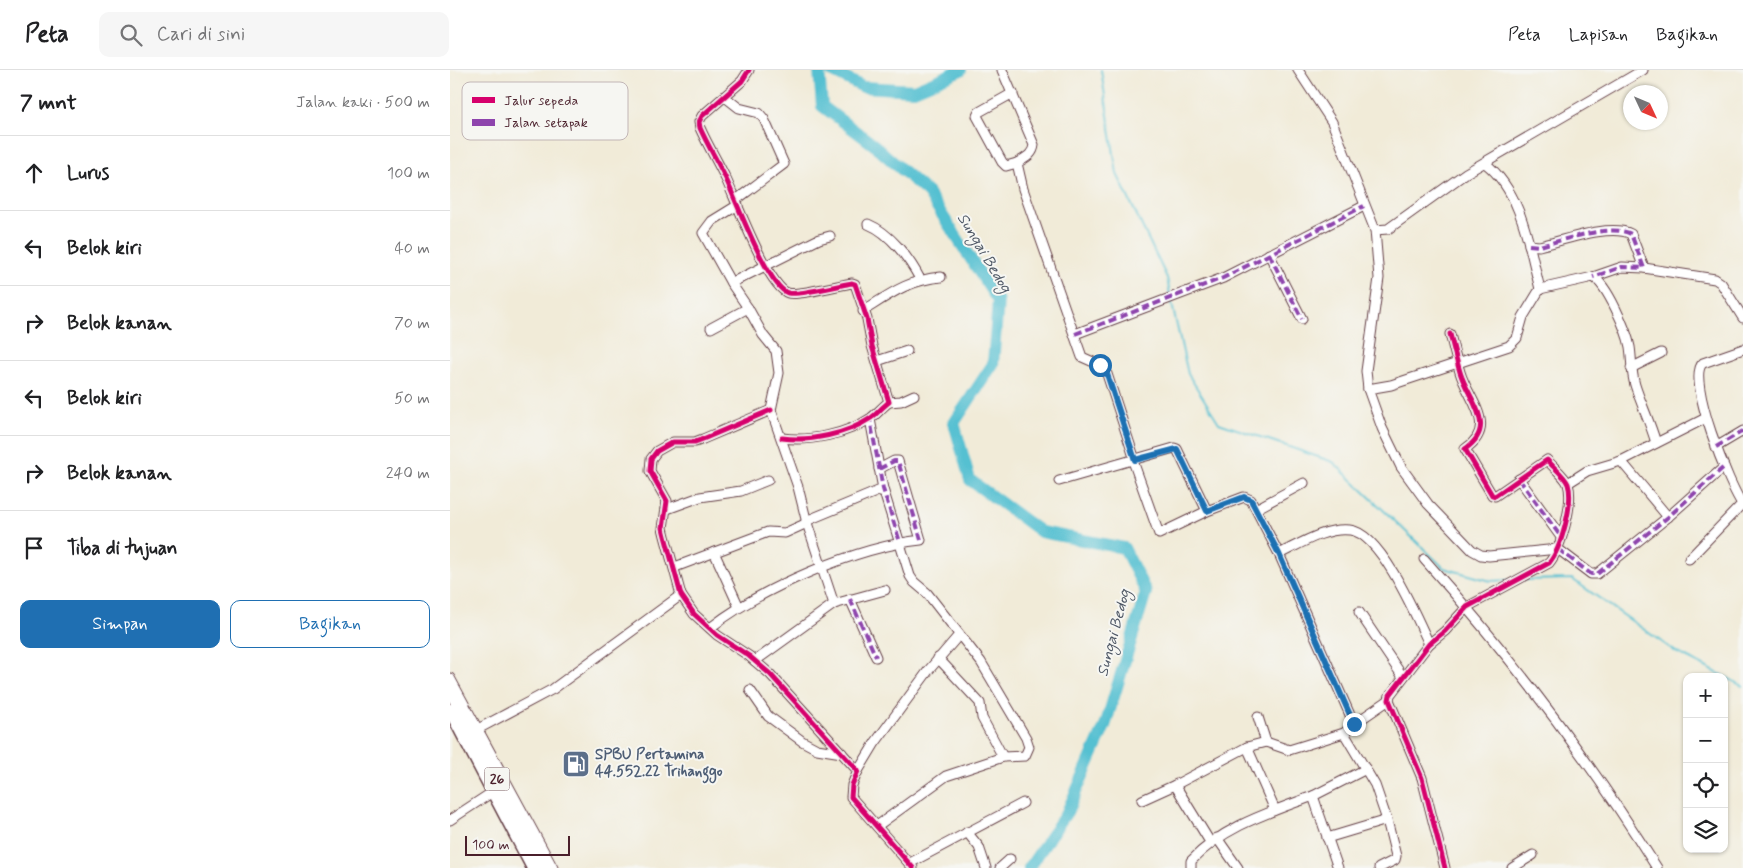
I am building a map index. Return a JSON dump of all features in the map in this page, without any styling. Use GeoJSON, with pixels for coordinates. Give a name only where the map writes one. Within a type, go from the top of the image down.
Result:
{"type":"FeatureCollection","features":[{"type":"Feature","properties":{"kind":"highway","name":"26"},"geometry":{"type":"LineString","coordinates":[[450,690],[544,868]]}},
{"type":"Feature","properties":{"kind":"highway","name":"26"},"geometry":{"type":"LineString","coordinates":[[450,710],[533,868]]}},
{"type":"Feature","properties":{"kind":"street"},"geometry":{"type":"LineString","coordinates":[[749,70],[746,76],[725,97],[702,116],[699,122],[704,137],[737,202],[765,265],[787,293],[852,283],[863,311],[888,402]]}},
{"type":"Feature","properties":{"kind":"street"},"geometry":{"type":"LineString","coordinates":[[1002,70],[1013,93],[1034,145],[1034,151],[1017,163],[1006,166],[976,116],[979,112],[1013,93]]}},
{"type":"Feature","properties":{"kind":"street"},"geometry":{"type":"LineString","coordinates":[[1298,70],[1332,122],[1375,230],[1379,278],[1366,371],[1382,428],[1401,467],[1428,504],[1472,550],[1481,555],[1489,556],[1558,548],[1591,574],[1597,574],[1668,518],[1724,467]]}},
{"type":"Feature","properties":{"kind":"street"},"geometry":{"type":"LineString","coordinates":[[1375,230],[1388,229],[1458,178],[1643,70]]}},
{"type":"Feature","properties":{"kind":"street"},"geometry":{"type":"LineString","coordinates":[[725,97],[739,108],[759,113],[764,119],[784,164],[712,220],[703,233],[763,335],[776,351],[779,373],[771,410],[782,438],[834,604]]}},
{"type":"Feature","properties":{"kind":"street"},"geometry":{"type":"LineString","coordinates":[[1017,163],[1023,189],[1082,357],[1100,365],[1106,371],[1159,534],[1207,511],[1244,497],[1251,500],[1279,554],[1354,724]]}},
{"type":"Feature","properties":{"kind":"street"},"geometry":{"type":"LineString","coordinates":[[1485,163],[1497,173],[1513,196],[1529,245],[1540,289]]}},
{"type":"Feature","properties":{"kind":"street"},"geometry":{"type":"LineString","coordinates":[[1074,334],[1223,278],[1364,206]]}},
{"type":"Feature","properties":{"kind":"street"},"geometry":{"type":"LineString","coordinates":[[868,224],[879,228],[888,236],[920,279]]}},
{"type":"Feature","properties":{"kind":"street"},"geometry":{"type":"LineString","coordinates":[[1529,245],[1539,246],[1603,232],[1622,230],[1631,234],[1644,268]]}},
{"type":"Feature","properties":{"kind":"street"},"geometry":{"type":"LineString","coordinates":[[731,283],[819,239],[830,236]]}},
{"type":"Feature","properties":{"kind":"street"},"geometry":{"type":"LineString","coordinates":[[1269,254],[1302,319]]}},
{"type":"Feature","properties":{"kind":"street"},"geometry":{"type":"LineString","coordinates":[[1371,389],[1458,364],[1514,343],[1526,309],[1540,289],[1593,277],[1622,267],[1644,268],[1716,279],[1721,283],[1743,318]]}},
{"type":"Feature","properties":{"kind":"street"},"geometry":{"type":"LineString","coordinates":[[863,311],[894,291],[920,279],[941,277]]}},
{"type":"Feature","properties":{"kind":"street"},"geometry":{"type":"LineString","coordinates":[[1593,277],[1607,290],[1626,336],[1635,385],[1649,417],[1656,443]]}},
{"type":"Feature","properties":{"kind":"street"},"geometry":{"type":"LineString","coordinates":[[711,328],[748,308]]}},
{"type":"Feature","properties":{"kind":"street"},"geometry":{"type":"LineString","coordinates":[[1142,800],[1247,747],[1266,742],[1289,750],[1344,733],[1389,700],[1392,691],[1429,644],[1445,631],[1467,607],[1549,563],[1558,548],[1566,526],[1568,483],[1547,460],[1494,496],[1465,449],[1475,440],[1481,425],[1458,364],[1450,334]]}},
{"type":"Feature","properties":{"kind":"street"},"geometry":{"type":"LineString","coordinates":[[1688,558],[1742,504],[1724,467],[1706,418],[1699,378],[1700,365],[1743,349]]}},
{"type":"Feature","properties":{"kind":"street"},"geometry":{"type":"LineString","coordinates":[[877,361],[906,351]]}},
{"type":"Feature","properties":{"kind":"street"},"geometry":{"type":"LineString","coordinates":[[1631,368],[1661,353]]}},
{"type":"Feature","properties":{"kind":"street"},"geometry":{"type":"LineString","coordinates":[[782,438],[799,440],[822,436],[870,419],[888,402],[901,401],[914,395]]}},
{"type":"Feature","properties":{"kind":"street"},"geometry":{"type":"LineString","coordinates":[[771,410],[695,442],[673,442],[657,451],[651,459],[650,471],[667,501],[663,528],[681,595],[694,614],[755,661],[777,681],[858,771]]}},
{"type":"Feature","properties":{"kind":"street"},"geometry":{"type":"LineString","coordinates":[[1568,483],[1587,471],[1621,461],[1706,418]]}},
{"type":"Feature","properties":{"kind":"street"},"geometry":{"type":"LineString","coordinates":[[870,419],[883,489],[914,582],[927,593],[982,662],[1026,738],[1028,750],[1018,758],[1003,757],[946,776],[877,826]]}},
{"type":"Feature","properties":{"kind":"street"},"geometry":{"type":"LineString","coordinates":[[1716,447],[1743,431]]}},
{"type":"Feature","properties":{"kind":"street"},"geometry":{"type":"LineString","coordinates":[[1059,481],[1177,449],[1207,511]]}},
{"type":"Feature","properties":{"kind":"street"},"geometry":{"type":"LineString","coordinates":[[710,628],[739,608],[823,567],[900,542],[921,540],[898,461],[894,461],[879,469]]}},
{"type":"Feature","properties":{"kind":"street"},"geometry":{"type":"LineString","coordinates":[[1621,461],[1668,518]]}},
{"type":"Feature","properties":{"kind":"street"},"geometry":{"type":"LineString","coordinates":[[1519,479],[1561,537]]}},
{"type":"Feature","properties":{"kind":"street"},"geometry":{"type":"LineString","coordinates":[[667,509],[700,497],[741,491],[768,480]]}},
{"type":"Feature","properties":{"kind":"street"},"geometry":{"type":"LineString","coordinates":[[1256,509],[1304,483]]}},
{"type":"Feature","properties":{"kind":"street"},"geometry":{"type":"LineString","coordinates":[[675,567],[768,532],[785,533],[883,489]]}},
{"type":"Feature","properties":{"kind":"street"},"geometry":{"type":"LineString","coordinates":[[1279,554],[1334,530],[1359,532],[1377,551],[1401,583],[1429,644]]}},
{"type":"Feature","properties":{"kind":"street"},"geometry":{"type":"LineString","coordinates":[[714,552],[739,608]]}},
{"type":"Feature","properties":{"kind":"street"},"geometry":{"type":"LineString","coordinates":[[1424,559],[1467,607],[1621,811],[1657,868]]}},
{"type":"Feature","properties":{"kind":"street"},"geometry":{"type":"LineString","coordinates":[[755,661],[834,604],[885,590]]}},
{"type":"Feature","properties":{"kind":"street"},"geometry":{"type":"LineString","coordinates":[[478,729],[553,689],[590,664],[681,595]]}},
{"type":"Feature","properties":{"kind":"street"},"geometry":{"type":"LineString","coordinates":[[850,599],[876,657]]}},
{"type":"Feature","properties":{"kind":"street"},"geometry":{"type":"LineString","coordinates":[[1359,612],[1403,677]]}},
{"type":"Feature","properties":{"kind":"street"},"geometry":{"type":"LineString","coordinates":[[959,635],[938,658],[875,743],[858,771],[852,785],[851,797],[912,866],[967,832],[1023,803]]}},
{"type":"Feature","properties":{"kind":"street"},"geometry":{"type":"LineString","coordinates":[[938,658],[980,703],[982,718],[1003,757]]}},
{"type":"Feature","properties":{"kind":"street"},"geometry":{"type":"LineString","coordinates":[[450,678],[553,868]]}},
{"type":"Feature","properties":{"kind":"street"},"geometry":{"type":"LineString","coordinates":[[750,690],[768,716],[802,741],[817,749],[842,753]]}},
{"type":"Feature","properties":{"kind":"street"},"geometry":{"type":"LineString","coordinates":[[1389,700],[1422,778],[1445,868]]}},
{"type":"Feature","properties":{"kind":"street"},"geometry":{"type":"LineString","coordinates":[[1258,717],[1266,742]]}},
{"type":"Feature","properties":{"kind":"street"},"geometry":{"type":"LineString","coordinates":[[450,722],[527,868]]}},
{"type":"Feature","properties":{"kind":"street"},"geometry":{"type":"LineString","coordinates":[[1344,733],[1375,785],[1387,820],[1396,856],[1392,863],[1379,868]]}},
{"type":"Feature","properties":{"kind":"street"},"geometry":{"type":"LineString","coordinates":[[1247,747],[1275,810]]}},
{"type":"Feature","properties":{"kind":"street"},"geometry":{"type":"LineString","coordinates":[[1191,868],[1191,861],[1213,840],[1243,823],[1312,796],[1366,769]]}},
{"type":"Feature","properties":{"kind":"street"},"geometry":{"type":"LineString","coordinates":[[1175,785],[1213,840],[1238,868]]}},
{"type":"Feature","properties":{"kind":"street"},"geometry":{"type":"LineString","coordinates":[[450,820],[488,795]]}},
{"type":"Feature","properties":{"kind":"street"},"geometry":{"type":"LineString","coordinates":[[1312,796],[1338,868]]}},
{"type":"Feature","properties":{"kind":"street"},"geometry":{"type":"LineString","coordinates":[[1327,838],[1387,820]]}},
{"type":"Feature","properties":{"kind":"street"},"geometry":{"type":"LineString","coordinates":[[967,832],[979,846],[986,868]]}},
{"type":"Feature","properties":{"kind":"street"},"geometry":{"type":"LineString","coordinates":[[1512,868],[1533,855]]}},
{"type":"Feature","properties":{"kind":"street"},"geometry":{"type":"LineString","coordinates":[[1000,868],[1010,859]]}},
{"type":"Feature","properties":{"kind":"waterway","name":"Sungai Bedog"},"geometry":{"type":"LineString","coordinates":[[819,70],[822,106],[874,145],[928,193],[998,301],[993,364],[954,423],[970,480],[1041,532],[1124,548],[1146,592],[1105,726],[1067,812],[1029,868]]}},
{"type":"Feature","properties":{"kind":"waterway","name":"Sungai Bedog"},"geometry":{"type":"LineString","coordinates":[[829,70],[863,87],[914,90],[961,70]]}},
{"type":"Feature","properties":{"kind":"waterway"},"geometry":{"type":"LineString","coordinates":[[1101,70],[1117,174],[1167,278],[1170,295]]}},
{"type":"Feature","properties":{"kind":"waterway"},"geometry":{"type":"LineString","coordinates":[[1171,300],[1188,374],[1219,423],[1333,462],[1444,568],[1491,581],[1509,580]]}},
{"type":"Feature","properties":{"kind":"waterway"},"geometry":{"type":"LineString","coordinates":[[1524,580],[1572,579],[1676,652],[1743,686]]}},
{"type":"Feature","properties":{"kind":"marked path"},"geometry":{"type":"LineString","coordinates":[[1075,334],[1223,278],[1364,206]]}},
{"type":"Feature","properties":{"kind":"marked path"},"geometry":{"type":"LineString","coordinates":[[1529,245],[1539,246],[1599,232],[1622,231],[1631,234],[1644,268],[1622,267],[1593,277]]}},
{"type":"Feature","properties":{"kind":"marked path"},"geometry":{"type":"LineString","coordinates":[[1269,254],[1302,319]]}},
{"type":"Feature","properties":{"kind":"marked path"},"geometry":{"type":"LineString","coordinates":[[866,420],[870,419],[883,489],[900,542]]}},
{"type":"Feature","properties":{"kind":"marked path"},"geometry":{"type":"LineString","coordinates":[[1716,447],[1743,431]]}},
{"type":"Feature","properties":{"kind":"marked path"},"geometry":{"type":"LineString","coordinates":[[879,469],[894,461],[898,461],[921,540]]}},
{"type":"Feature","properties":{"kind":"marked path"},"geometry":{"type":"LineString","coordinates":[[1558,549],[1591,574],[1597,574],[1668,517],[1724,467]]}},
{"type":"Feature","properties":{"kind":"marked path"},"geometry":{"type":"LineString","coordinates":[[1519,479],[1561,537]]}},
{"type":"Feature","properties":{"kind":"marked path"},"geometry":{"type":"LineString","coordinates":[[850,599],[876,657]]}},
{"type":"Feature","properties":{"kind":"cycle path"},"geometry":{"type":"LineString","coordinates":[[749,70],[742,81],[702,116],[699,122],[700,128],[726,179],[762,260],[780,287],[793,294],[855,284],[867,319],[872,346],[889,402],[871,418],[840,432],[816,438],[782,438]]}},
{"type":"Feature","properties":{"kind":"cycle path"},"geometry":{"type":"LineString","coordinates":[[1445,868],[1422,778],[1389,700],[1390,695],[1429,644],[1445,631],[1467,607],[1549,563],[1562,537],[1569,502],[1568,484],[1547,460],[1495,496],[1492,495],[1465,449],[1475,440],[1480,431],[1480,422],[1478,412],[1460,372],[1450,334]]}},
{"type":"Feature","properties":{"kind":"cycle path"},"geometry":{"type":"LineString","coordinates":[[771,410],[695,442],[673,442],[657,451],[651,459],[650,471],[667,501],[663,528],[681,595],[694,614],[717,635],[749,656],[770,674],[858,771],[852,785],[851,797],[913,868]]}},
{"type":"Feature","properties":{"kind":"place","name":"SPBU Pertamina 44.552.22 Trihanggo"},"geometry":{"type":"Point","coordinates":[576,764]}},
{"type":"Feature","properties":{"kind":"route"},"geometry":{"type":"LineString","coordinates":[[1100,365],[1106,371],[1135,460],[1176,448],[1207,511],[1244,497],[1251,500],[1279,554],[1354,724]]}}]}
